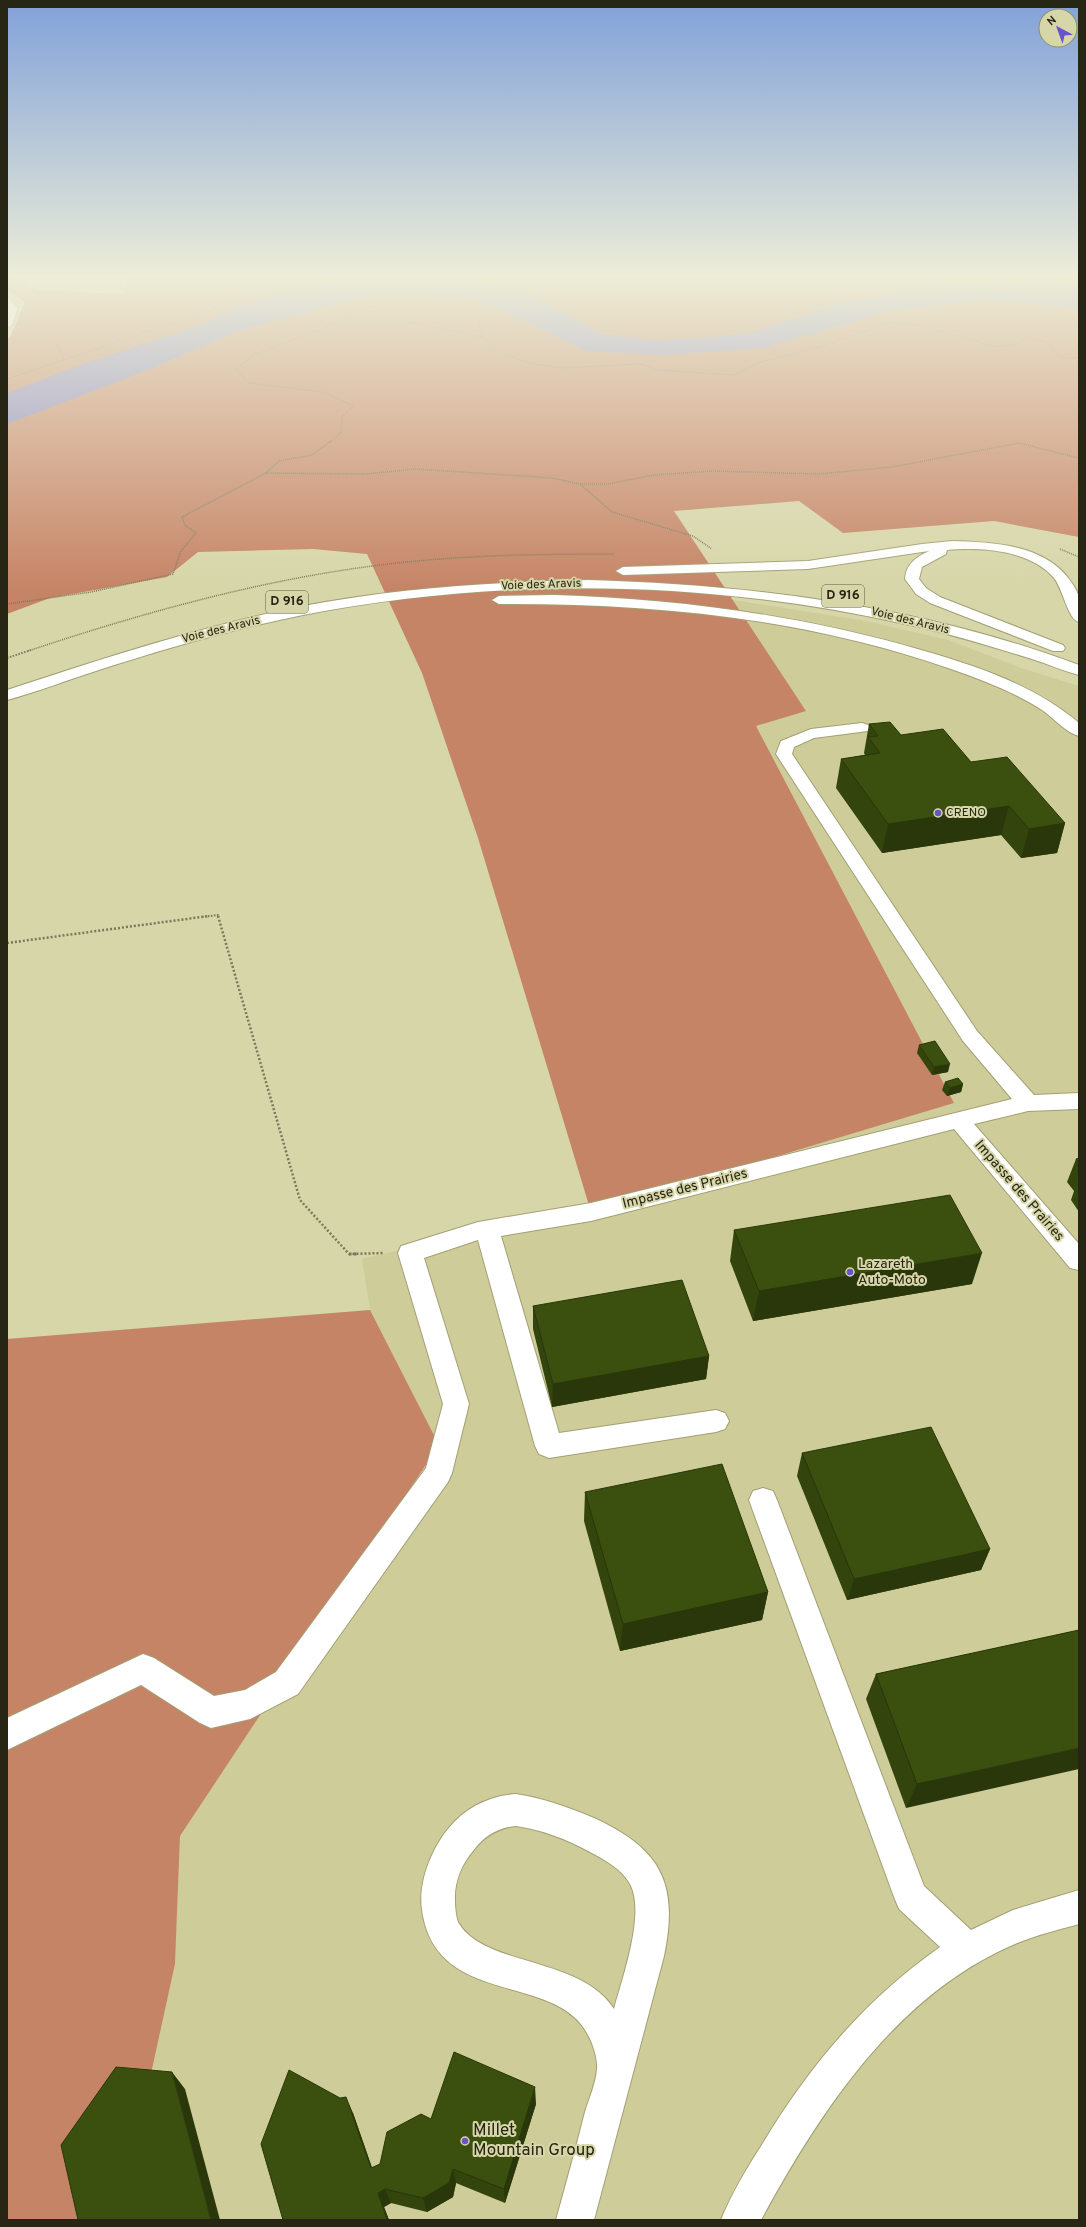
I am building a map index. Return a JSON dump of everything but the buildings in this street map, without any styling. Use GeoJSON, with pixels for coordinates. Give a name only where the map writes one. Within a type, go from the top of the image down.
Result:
{"type":"FeatureCollection","features":[{"type":"Feature","properties":{"kind":"main road"},"geometry":{"type":"LineString","coordinates":[[958,547],[933,554],[916,565],[912,572],[912,579],[921,592],[955,609],[1079,656]]}},
{"type":"Feature","properties":{"kind":"main road"},"geometry":{"type":"LineString","coordinates":[[576,572],[790,566],[898,552],[958,547],[1000,549],[1028,556],[1056,571],[1065,583],[1079,618]]}},
{"type":"Feature","properties":{"kind":"main road","name":"Voie des Aravis"},"geometry":{"type":"LineString","coordinates":[[85,655],[250,610],[320,595],[373,587],[470,576],[576,572],[683,575],[803,589],[870,601],[956,620],[1003,632],[1079,656]]}},
{"type":"Feature","properties":{"kind":"main road","name":"Voie des Aravis"},"geometry":{"type":"LineString","coordinates":[[7,695],[152,649],[282,615],[407,594],[523,585],[629,584],[724,590],[812,600],[948,630],[1029,653],[1079,670]]}},
{"type":"Feature","properties":{"kind":"main road"},"geometry":{"type":"LineString","coordinates":[[152,649],[319,617],[414,606],[534,600],[656,604],[722,612],[803,625],[860,638],[926,656],[980,674],[1023,694],[1050,709],[1079,731]]}},
{"type":"Feature","properties":{"kind":"main road"},"geometry":{"type":"LineString","coordinates":[[862,728],[811,734],[787,744],[784,754],[970,1036],[1028,1103]]}},
{"type":"Feature","properties":{"kind":"main road","name":"Impasse des Prairies"},"geometry":{"type":"LineString","coordinates":[[410,1253],[487,1229],[591,1212],[1028,1103],[1079,1101]]}},
{"type":"Feature","properties":{"kind":"main road","name":"Impasse des Prairies"},"geometry":{"type":"LineString","coordinates":[[958,1121],[1079,1261]]}},
{"type":"Feature","properties":{"kind":"main road"},"geometry":{"type":"LineString","coordinates":[[487,1229],[549,1446],[716,1420]]}},
{"type":"Feature","properties":{"kind":"main road"},"geometry":{"type":"LineString","coordinates":[[7,1734],[143,1670],[211,1712],[250,1704],[287,1683],[378,1559],[438,1473],[456,1404],[410,1253]]}},
{"type":"Feature","properties":{"kind":"main road"},"geometry":{"type":"LineString","coordinates":[[763,1500],[911,1897],[968,1950]]}},
{"type":"Feature","properties":{"kind":"main road"},"geometry":{"type":"LineString","coordinates":[[575,2220],[616,2069],[653,1921],[652,1898],[647,1879],[636,1863],[621,1851],[588,1833],[539,1813],[521,1810],[502,1811],[486,1818],[465,1833],[452,1851],[441,1874],[437,1895],[442,1928],[456,1948],[476,1960],[532,1978],[581,1998],[595,2012],[606,2030],[616,2069]]}},
{"type":"Feature","properties":{"kind":"main road"},"geometry":{"type":"LineString","coordinates":[[740,2220],[760,2181],[794,2126],[832,2073],[869,2030],[901,2000],[928,1977],[968,1950],[1004,1932],[1079,1907]]}},
{"type":"Feature","properties":{"kind":"path"},"geometry":{"type":"LineString","coordinates":[[7,604],[79,596],[121,588],[173,574],[175,563],[186,541],[196,533],[185,525],[182,517],[266,473],[278,460],[312,455],[341,433],[342,417],[353,406],[323,392],[249,383],[246,380]]}},
{"type":"Feature","properties":{"kind":"path"},"geometry":{"type":"LineString","coordinates":[[266,473],[366,474],[415,469],[552,478],[580,484],[608,484],[654,475],[712,471],[819,474],[892,467],[1019,443],[1079,458]]}},
{"type":"Feature","properties":{"kind":"path"},"geometry":{"type":"LineString","coordinates":[[580,484],[612,512],[693,536],[713,550],[713,555]]}},
{"type":"Feature","properties":{"kind":"path"},"geometry":{"type":"LineString","coordinates":[[7,942],[218,915],[300,1200],[349,1254],[410,1253]]}},
{"type":"Feature","properties":{"kind":"shaded area"},"geometry":{"type":"Polygon","coordinates":[[[7,380],[1079,380],[1079,537],[994,521],[843,533],[799,501],[674,511],[806,711],[756,726],[954,1103],[591,1212],[478,838],[422,673],[367,554],[313,549],[198,552],[167,577],[50,598],[7,614],[7,380]]]}},
{"type":"Feature","properties":{"kind":"shaded area"},"geometry":{"type":"Polygon","coordinates":[[[41,380],[122,380],[7,424],[7,393],[41,380]]]}},
{"type":"Feature","properties":{"kind":"shaded area"},"geometry":{"type":"Polygon","coordinates":[[[733,600],[866,621],[948,640],[1021,668],[1079,686],[1079,2220],[119,2220],[175,1964],[180,1836],[439,1445],[370,1310],[362,1259],[487,1229],[591,1212],[954,1103],[755,725],[806,711],[733,600]]]}},
{"type":"Feature","properties":{"kind":"shaded area"},"geometry":{"type":"Polygon","coordinates":[[[370,1310],[439,1445],[180,1836],[175,1964],[119,2220],[7,2220],[7,1339],[370,1310]]]}},
{"type":"Feature","properties":{"kind":"place","name":"CRENO"},"geometry":{"type":"Point","coordinates":[938,813]}},
{"type":"Feature","properties":{"kind":"place","name":"Lazareth Auto-Moto"},"geometry":{"type":"Point","coordinates":[850,1272]}},
{"type":"Feature","properties":{"kind":"place","name":"Millet Mountain Group"},"geometry":{"type":"Point","coordinates":[465,2141]}}]}
